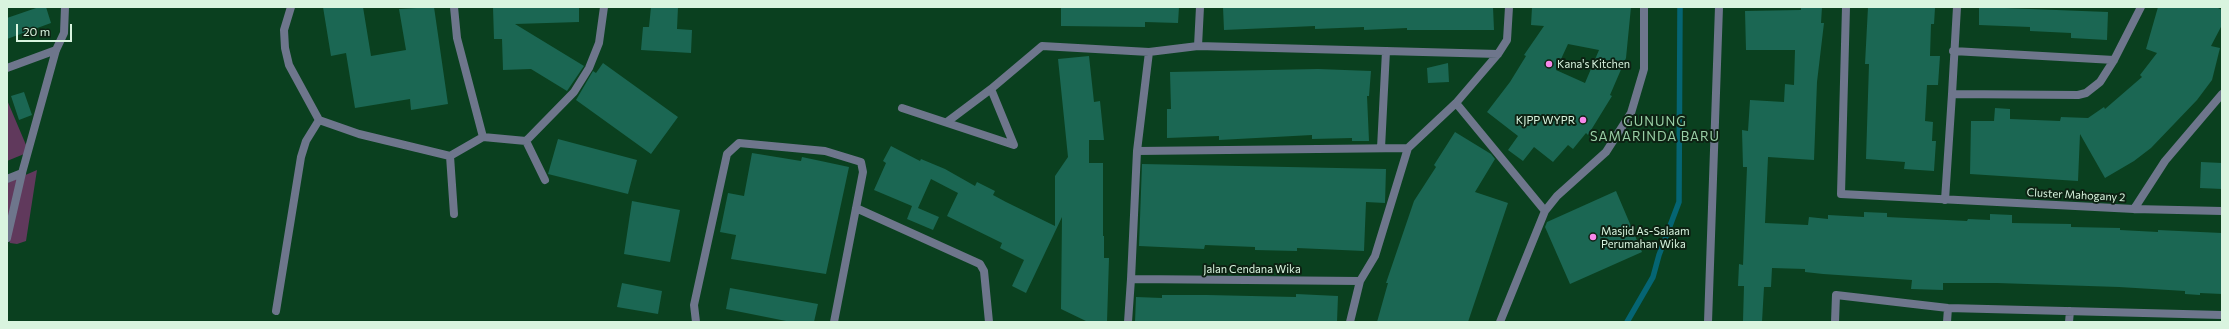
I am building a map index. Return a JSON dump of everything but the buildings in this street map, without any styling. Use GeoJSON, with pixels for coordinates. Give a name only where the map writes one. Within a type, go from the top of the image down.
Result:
{"type":"FeatureCollection","features":[{"type":"Feature","properties":{"kind":"street"},"geometry":{"type":"LineString","coordinates":[[7,238],[22,173],[56,50],[64,33],[65,7]]}},
{"type":"Feature","properties":{"kind":"street"},"geometry":{"type":"LineString","coordinates":[[291,7],[284,30],[286,54],[289,65],[319,120],[359,134],[450,156],[483,137],[526,141]]}},
{"type":"Feature","properties":{"kind":"street"},"geometry":{"type":"LineString","coordinates":[[454,7],[457,38],[483,137]]}},
{"type":"Feature","properties":{"kind":"street"},"geometry":{"type":"LineString","coordinates":[[526,141],[574,92],[589,68],[599,44],[604,7]]}},
{"type":"Feature","properties":{"kind":"street"},"geometry":{"type":"LineString","coordinates":[[1198,46],[1200,7]]}},
{"type":"Feature","properties":{"kind":"street"},"geometry":{"type":"LineString","coordinates":[[1350,322],[1360,280],[1375,256],[1408,148],[1456,103],[1498,54],[1507,40],[1509,7]]}},
{"type":"Feature","properties":{"kind":"street"},"geometry":{"type":"LineString","coordinates":[[1500,322],[1545,211],[1557,196],[1606,152],[1631,113],[1644,69],[1644,7]]}},
{"type":"Feature","properties":{"kind":"street"},"geometry":{"type":"LineString","coordinates":[[1708,322],[1719,7]]}},
{"type":"Feature","properties":{"kind":"street","name":"Cluster Mahogany 2"},"geometry":{"type":"LineString","coordinates":[[1846,7],[1842,194],[2134,209],[2165,161],[2222,94]]}},
{"type":"Feature","properties":{"kind":"street"},"geometry":{"type":"LineString","coordinates":[[1945,200],[1952,94],[1953,51],[1957,7]]}},
{"type":"Feature","properties":{"kind":"street"},"geometry":{"type":"LineString","coordinates":[[1952,94],[2078,95],[2086,93],[2100,82],[2114,60],[2141,7]]}},
{"type":"Feature","properties":{"kind":"street"},"geometry":{"type":"LineString","coordinates":[[947,122],[991,89],[1042,46],[1149,52],[1198,46],[1498,54]]}},
{"type":"Feature","properties":{"kind":"street"},"geometry":{"type":"LineString","coordinates":[[7,68],[56,50]]}},
{"type":"Feature","properties":{"kind":"street"},"geometry":{"type":"LineString","coordinates":[[1381,148],[1386,51]]}},
{"type":"Feature","properties":{"kind":"street"},"geometry":{"type":"LineString","coordinates":[[1953,51],[2114,60]]}},
{"type":"Feature","properties":{"kind":"street"},"geometry":{"type":"LineString","coordinates":[[1128,322],[1137,151],[1149,52]]}},
{"type":"Feature","properties":{"kind":"street"},"geometry":{"type":"LineString","coordinates":[[902,108],[1014,145],[991,89]]}},
{"type":"Feature","properties":{"kind":"street"},"geometry":{"type":"LineString","coordinates":[[1456,103],[1545,211]]}},
{"type":"Feature","properties":{"kind":"street"},"geometry":{"type":"LineString","coordinates":[[276,311],[301,157],[306,141],[319,120]]}},
{"type":"Feature","properties":{"kind":"street"},"geometry":{"type":"LineString","coordinates":[[526,141],[545,180]]}},
{"type":"Feature","properties":{"kind":"street"},"geometry":{"type":"LineString","coordinates":[[696,322],[694,305],[727,154],[739,143],[825,151],[861,162],[863,172],[834,322]]}},
{"type":"Feature","properties":{"kind":"street"},"geometry":{"type":"LineString","coordinates":[[1137,151],[1408,148]]}},
{"type":"Feature","properties":{"kind":"street"},"geometry":{"type":"LineString","coordinates":[[450,156],[454,214]]}},
{"type":"Feature","properties":{"kind":"street"},"geometry":{"type":"LineString","coordinates":[[7,179],[22,173]]}},
{"type":"Feature","properties":{"kind":"street"},"geometry":{"type":"LineString","coordinates":[[856,208],[980,264],[984,271],[989,322]]}},
{"type":"Feature","properties":{"kind":"street"},"geometry":{"type":"LineString","coordinates":[[2134,209],[2222,211]]}},
{"type":"Feature","properties":{"kind":"street","name":"Jalan Cendana Wika"},"geometry":{"type":"LineString","coordinates":[[1131,279],[1360,280]]}},
{"type":"Feature","properties":{"kind":"street"},"geometry":{"type":"LineString","coordinates":[[1835,322],[1836,295],[1948,308],[2222,315]]}},
{"type":"Feature","properties":{"kind":"street"},"geometry":{"type":"LineString","coordinates":[[1947,322],[1948,308]]}},
{"type":"Feature","properties":{"kind":"street"},"geometry":{"type":"LineString","coordinates":[[2069,322],[2070,311]]}},
{"type":"Feature","properties":{"kind":"shaded area"},"geometry":{"type":"Polygon","coordinates":[[[7,100],[29,152],[7,161],[7,100]]]}},
{"type":"Feature","properties":{"kind":"shaded area"},"geometry":{"type":"Polygon","coordinates":[[[37,170],[26,241],[17,244],[10,243],[7,235],[7,183],[37,170]]]}},
{"type":"Feature","properties":{"kind":"waterway"},"geometry":{"type":"LineString","coordinates":[[1627,322],[1653,277],[1659,255],[1679,202],[1680,7]]}},
{"type":"Feature","properties":{"kind":"place","name":"Kana's Kitchen"},"geometry":{"type":"Point","coordinates":[1549,64]}},
{"type":"Feature","properties":{"kind":"place","name":"KJPP WYPR"},"geometry":{"type":"Point","coordinates":[1583,120]}},
{"type":"Feature","properties":{"kind":"place","name":"Masjid As-Salaam Perumahan Wika"},"geometry":{"type":"Point","coordinates":[1593,237]}},
{"type":"Feature","properties":{"kind":"district","name":"GUNUNG SAMARINDA BARU"},"geometry":{"type":"Point","coordinates":[1655,130]}}]}
